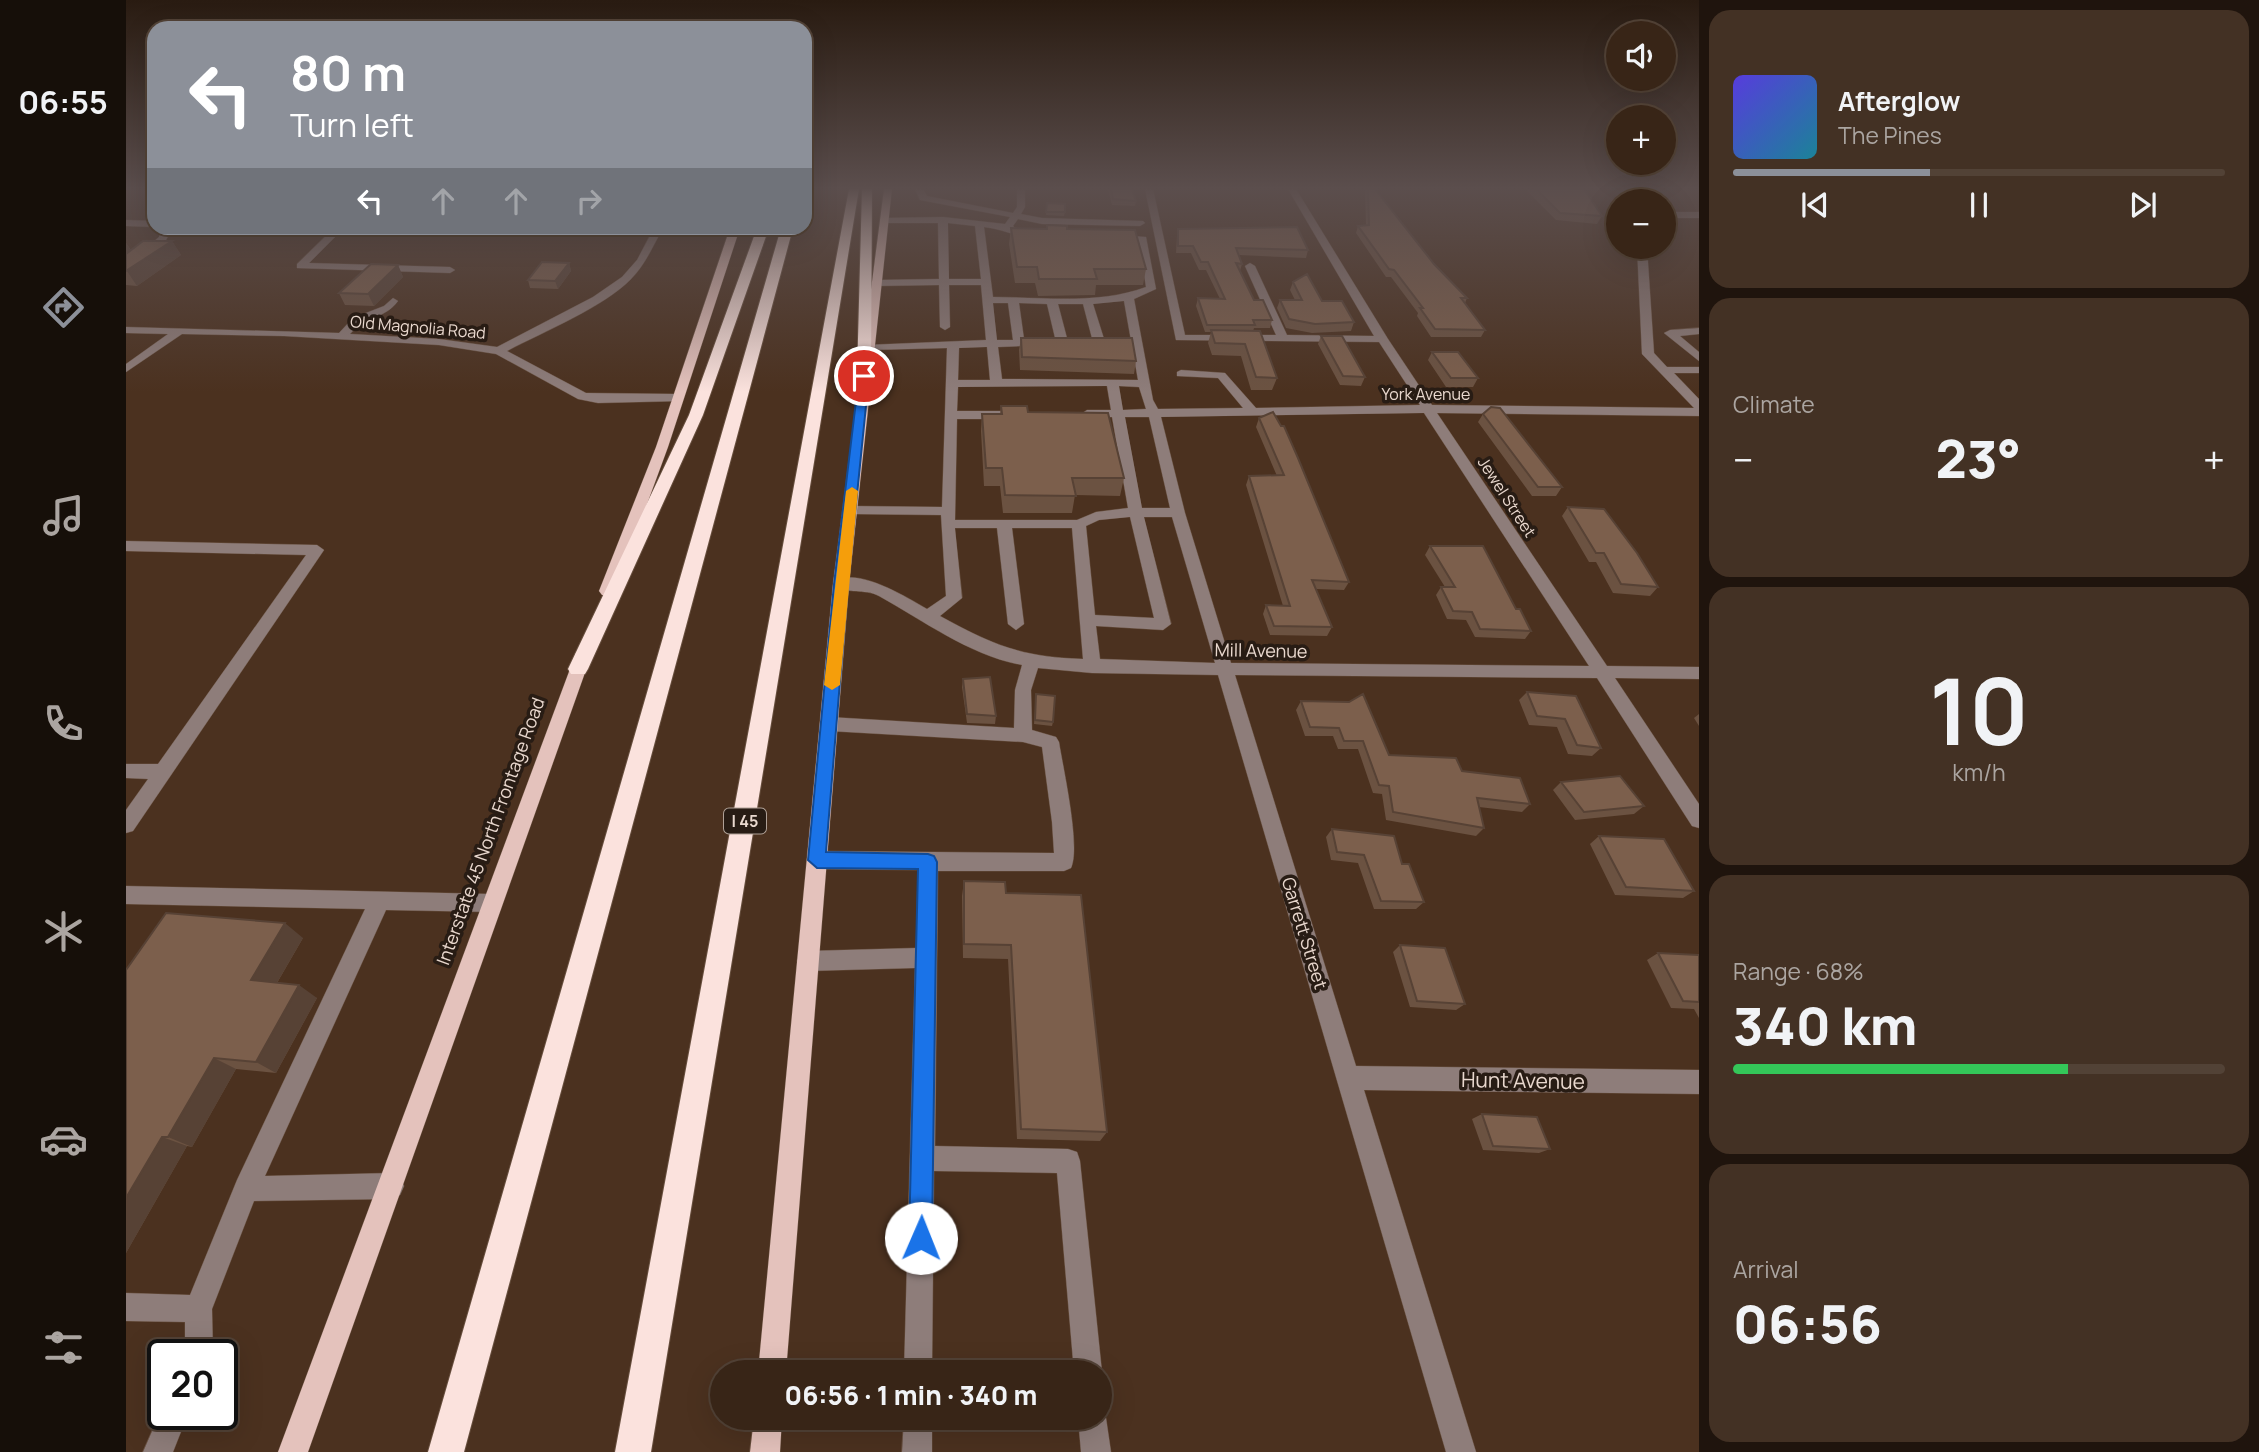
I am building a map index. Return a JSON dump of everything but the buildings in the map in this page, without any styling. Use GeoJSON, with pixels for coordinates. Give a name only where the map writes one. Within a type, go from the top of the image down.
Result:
{"type":"FeatureCollection","features":[{"type":"Feature","properties":{"kind":"highway"},"geometry":{"type":"LineString","coordinates":[[578,669],[695,415],[753,257]]}},
{"type":"Feature","properties":{"kind":"highway"},"geometry":{"type":"LineString","coordinates":[[446,1452],[779,257]]}},
{"type":"Feature","properties":{"kind":"highway","name":"I 45"},"geometry":{"type":"LineString","coordinates":[[633,1452],[842,257]]}},
{"type":"Feature","properties":{"kind":"highway"},"geometry":{"type":"LineString","coordinates":[[864,376],[866,257]]}},
{"type":"Feature","properties":{"kind":"main road","name":"Interstate 45 North Frontage Road"},"geometry":{"type":"LineString","coordinates":[[293,1452],[677,398],[725,257]]}},
{"type":"Feature","properties":{"kind":"main road"},"geometry":{"type":"LineString","coordinates":[[773,1360],[841,584],[880,257]]}},
{"type":"Feature","properties":{"kind":"main road"},"geometry":{"type":"LineString","coordinates":[[765,1452],[767,1430]]}},
{"type":"Feature","properties":{"kind":"street"},"geometry":{"type":"LineString","coordinates":[[126,270],[141,257]]}},
{"type":"Feature","properties":{"kind":"street"},"geometry":{"type":"LineString","coordinates":[[310,257],[301,266],[450,270]]}},
{"type":"Feature","properties":{"kind":"street","name":"Old Magnolia Road"},"geometry":{"type":"LineString","coordinates":[[126,330],[342,336],[439,342],[499,351],[597,299],[626,279],[643,257]]}},
{"type":"Feature","properties":{"kind":"street"},"geometry":{"type":"LineString","coordinates":[[944,257],[945,327]]}},
{"type":"Feature","properties":{"kind":"street"},"geometry":{"type":"LineString","coordinates":[[983,257],[996,383]]}},
{"type":"Feature","properties":{"kind":"street"},"geometry":{"type":"LineString","coordinates":[[988,300],[1087,302],[1129,297],[1151,289],[1146,257]]}},
{"type":"Feature","properties":{"kind":"street"},"geometry":{"type":"LineString","coordinates":[[1163,257],[1180,338],[1382,339]]}},
{"type":"Feature","properties":{"kind":"street","name":"Jewel Street"},"geometry":{"type":"LineString","coordinates":[[1333,257],[1382,339],[1699,820]]}},
{"type":"Feature","properties":{"kind":"street"},"geometry":{"type":"LineString","coordinates":[[1643,259],[1648,354],[1699,406]]}},
{"type":"Feature","properties":{"kind":"street"},"geometry":{"type":"LineString","coordinates":[[1250,266],[1283,339]]}},
{"type":"Feature","properties":{"kind":"street"},"geometry":{"type":"LineString","coordinates":[[876,283],[986,282]]}},
{"type":"Feature","properties":{"kind":"street","name":"Garrett Street"},"geometry":{"type":"LineString","coordinates":[[1129,297],[1147,400],[1154,413],[1178,513],[1461,1452]]}},
{"type":"Feature","properties":{"kind":"street"},"geometry":{"type":"LineString","coordinates":[[1013,300],[1019,342]]}},
{"type":"Feature","properties":{"kind":"street"},"geometry":{"type":"LineString","coordinates":[[342,336],[357,320],[375,315],[388,308],[393,301]]}},
{"type":"Feature","properties":{"kind":"street"},"geometry":{"type":"LineString","coordinates":[[1052,301],[1080,342]]}},
{"type":"Feature","properties":{"kind":"street"},"geometry":{"type":"LineString","coordinates":[[1080,342],[1087,302]]}},
{"type":"Feature","properties":{"kind":"street"},"geometry":{"type":"LineString","coordinates":[[126,369],[181,330]]}},
{"type":"Feature","properties":{"kind":"street"},"geometry":{"type":"LineString","coordinates":[[1699,331],[1670,333],[1699,358]]}},
{"type":"Feature","properties":{"kind":"street"},"geometry":{"type":"LineString","coordinates":[[870,347],[1112,342]]}},
{"type":"Feature","properties":{"kind":"street"},"geometry":{"type":"LineString","coordinates":[[1125,342],[1138,342]]}},
{"type":"Feature","properties":{"kind":"street"},"geometry":{"type":"LineString","coordinates":[[928,616],[954,598],[949,517],[953,345]]}},
{"type":"Feature","properties":{"kind":"street"},"geometry":{"type":"LineString","coordinates":[[499,351],[582,396],[598,399],[677,398]]}},
{"type":"Feature","properties":{"kind":"street"},"geometry":{"type":"LineString","coordinates":[[1664,370],[1699,370]]}},
{"type":"Feature","properties":{"kind":"street"},"geometry":{"type":"LineString","coordinates":[[1181,374],[1221,375],[1253,412]]}},
{"type":"Feature","properties":{"kind":"street"},"geometry":{"type":"LineString","coordinates":[[1090,620],[1163,624],[1136,512],[1112,382]]}},
{"type":"Feature","properties":{"kind":"street"},"geometry":{"type":"LineString","coordinates":[[952,384],[1144,384]]}},
{"type":"Feature","properties":{"kind":"street","name":"York Avenue"},"geometry":{"type":"LineString","coordinates":[[1077,414],[1430,409],[1699,412]]}},
{"type":"Feature","properties":{"kind":"street"},"geometry":{"type":"LineString","coordinates":[[951,415],[1021,414]]}},
{"type":"Feature","properties":{"kind":"street"},"geometry":{"type":"LineString","coordinates":[[850,510],[1004,524],[1079,524],[1096,516],[1136,512],[1178,513]]}},
{"type":"Feature","properties":{"kind":"street"},"geometry":{"type":"LineString","coordinates":[[1004,524],[1016,624]]}},
{"type":"Feature","properties":{"kind":"street"},"geometry":{"type":"LineString","coordinates":[[1079,524],[1090,620],[1092,667]]}},
{"type":"Feature","properties":{"kind":"street"},"geometry":{"type":"LineString","coordinates":[[126,546],[317,550],[126,825]]}},
{"type":"Feature","properties":{"kind":"street","name":"Mill Avenue"},"geometry":{"type":"LineString","coordinates":[[841,584],[874,586],[983,647],[1032,661],[1092,667],[1699,673]]}},
{"type":"Feature","properties":{"kind":"street"},"geometry":{"type":"LineString","coordinates":[[1023,734],[1023,690],[1032,661]]}},
{"type":"Feature","properties":{"kind":"street"},"geometry":{"type":"LineString","coordinates":[[817,860],[1064,862],[1062,822],[1050,742],[1023,734],[829,724]]}},
{"type":"Feature","properties":{"kind":"street"},"geometry":{"type":"LineString","coordinates":[[126,771],[163,772]]}},
{"type":"Feature","properties":{"kind":"street"},"geometry":{"type":"LineString","coordinates":[[918,1360],[928,862]]}},
{"type":"Feature","properties":{"kind":"street"},"geometry":{"type":"LineString","coordinates":[[126,895],[491,903]]}},
{"type":"Feature","properties":{"kind":"street"},"geometry":{"type":"LineString","coordinates":[[199,1339],[198,1309],[246,1189],[379,902]]}},
{"type":"Feature","properties":{"kind":"street"},"geometry":{"type":"LineString","coordinates":[[808,961],[926,958]]}},
{"type":"Feature","properties":{"kind":"street","name":"Hunt Avenue"},"geometry":{"type":"LineString","coordinates":[[1348,1078],[1699,1082]]}},
{"type":"Feature","properties":{"kind":"street"},"geometry":{"type":"LineString","coordinates":[[922,1158],[1068,1161],[1087,1360]]}},
{"type":"Feature","properties":{"kind":"street"},"geometry":{"type":"LineString","coordinates":[[246,1189],[391,1186]]}},
{"type":"Feature","properties":{"kind":"street"},"geometry":{"type":"LineString","coordinates":[[126,1307],[198,1309]]}},
{"type":"Feature","properties":{"kind":"street"},"geometry":{"type":"LineString","coordinates":[[158,1452],[167,1430]]}},
{"type":"Feature","properties":{"kind":"street"},"geometry":{"type":"LineString","coordinates":[[917,1452],[918,1430]]}},
{"type":"Feature","properties":{"kind":"street"},"geometry":{"type":"LineString","coordinates":[[1093,1430],[1096,1452]]}},
{"type":"Feature","properties":{"kind":"slow traffic"},"geometry":{"type":"LineString","coordinates":[[832,685],[852,491]]}},
{"type":"Feature","properties":{"kind":"route"},"geometry":{"type":"LineString","coordinates":[[864,376],[841,584],[817,860],[928,862],[921,1238]]}}]}
